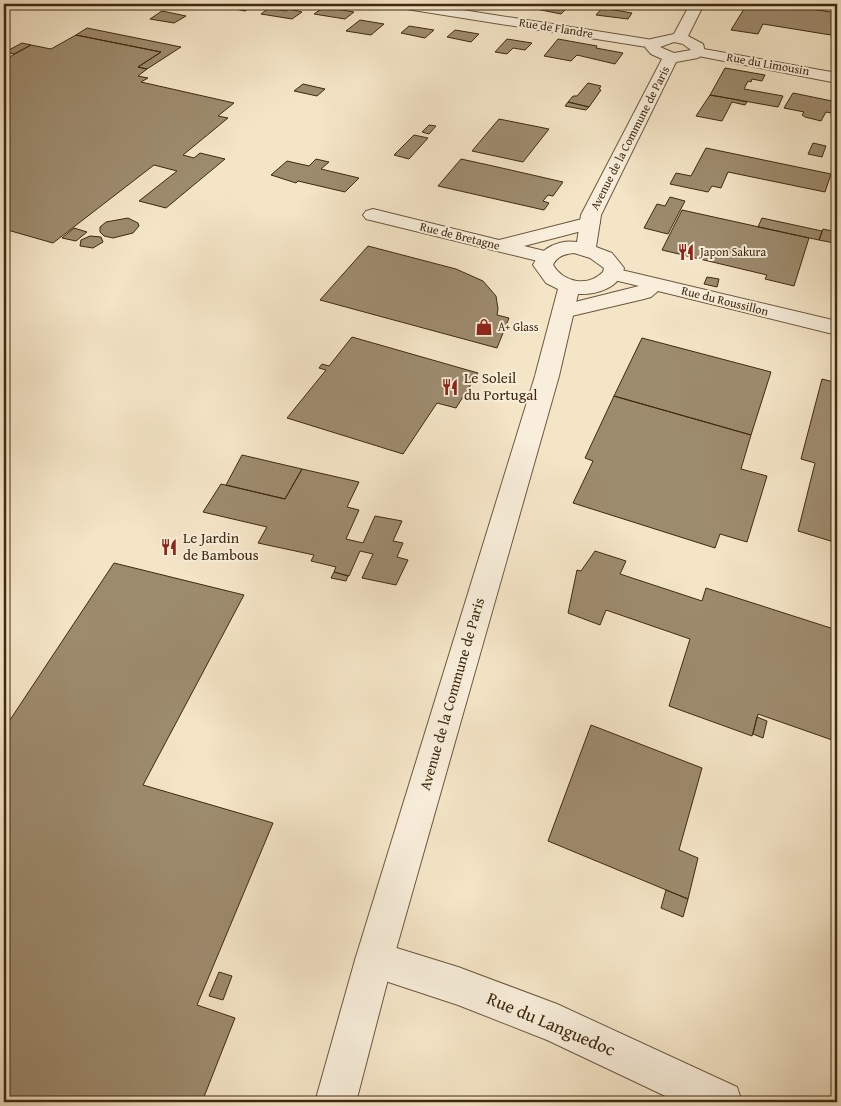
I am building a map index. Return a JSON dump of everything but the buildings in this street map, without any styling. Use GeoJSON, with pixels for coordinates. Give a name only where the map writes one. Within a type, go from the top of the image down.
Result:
{"type":"FeatureCollection","features":[{"type":"Feature","properties":{"kind":"street","name":"Rue de Flandre"},"geometry":{"type":"LineString","coordinates":[[400,4],[653,44]]}},
{"type":"Feature","properties":{"kind":"street"},"geometry":{"type":"LineString","coordinates":[[681,39],[681,33],[697,4]]}},
{"type":"Feature","properties":{"kind":"street"},"geometry":{"type":"LineString","coordinates":[[667,38],[681,39],[695,44],[698,52],[685,57],[672,57],[658,53],[652,47],[653,44],[667,38]]}},
{"type":"Feature","properties":{"kind":"street","name":"Rue du Limousin"},"geometry":{"type":"LineString","coordinates":[[698,52],[837,78]]}},
{"type":"Feature","properties":{"kind":"street","name":"Avenue de la Commune de Paris"},"geometry":{"type":"LineString","coordinates":[[586,249],[590,224],[615,165],[672,57]]}},
{"type":"Feature","properties":{"kind":"street","name":"Rue de Bretagne"},"geometry":{"type":"LineString","coordinates":[[374,215],[546,257]]}},
{"type":"Feature","properties":{"kind":"street"},"geometry":{"type":"LineString","coordinates":[[500,246],[514,241],[544,236],[590,224]]}},
{"type":"Feature","properties":{"kind":"street"},"geometry":{"type":"LineString","coordinates":[[562,249],[586,249],[608,258],[613,266],[612,274],[607,280],[566,299],[556,281],[546,274],[543,265],[546,257],[562,249]]}},
{"type":"Feature","properties":{"kind":"street","name":"Rue du Roussillon"},"geometry":{"type":"LineString","coordinates":[[612,274],[837,328]]}},
{"type":"Feature","properties":{"kind":"street"},"geometry":{"type":"LineString","coordinates":[[566,299],[644,293],[654,284]]}},
{"type":"Feature","properties":{"kind":"street","name":"Avenue de la Commune de Paris"},"geometry":{"type":"LineString","coordinates":[[336,1102],[374,960],[547,376],[566,299]]}},
{"type":"Feature","properties":{"kind":"street","name":"Rue du Languedoc"},"geometry":{"type":"LineString","coordinates":[[374,960],[458,986],[557,1024],[722,1102]]}},
{"type":"Feature","properties":{"kind":"place","name":"Japon Sakura"},"geometry":{"type":"Point","coordinates":[686,252]}},
{"type":"Feature","properties":{"kind":"place","name":"A+ Glass"},"geometry":{"type":"Point","coordinates":[484,327]}},
{"type":"Feature","properties":{"kind":"place","name":"Le Soleil du Portugal"},"geometry":{"type":"Point","coordinates":[450,387]}},
{"type":"Feature","properties":{"kind":"place","name":"Le Jardin de Bambous"},"geometry":{"type":"Point","coordinates":[169,547]}}]}
